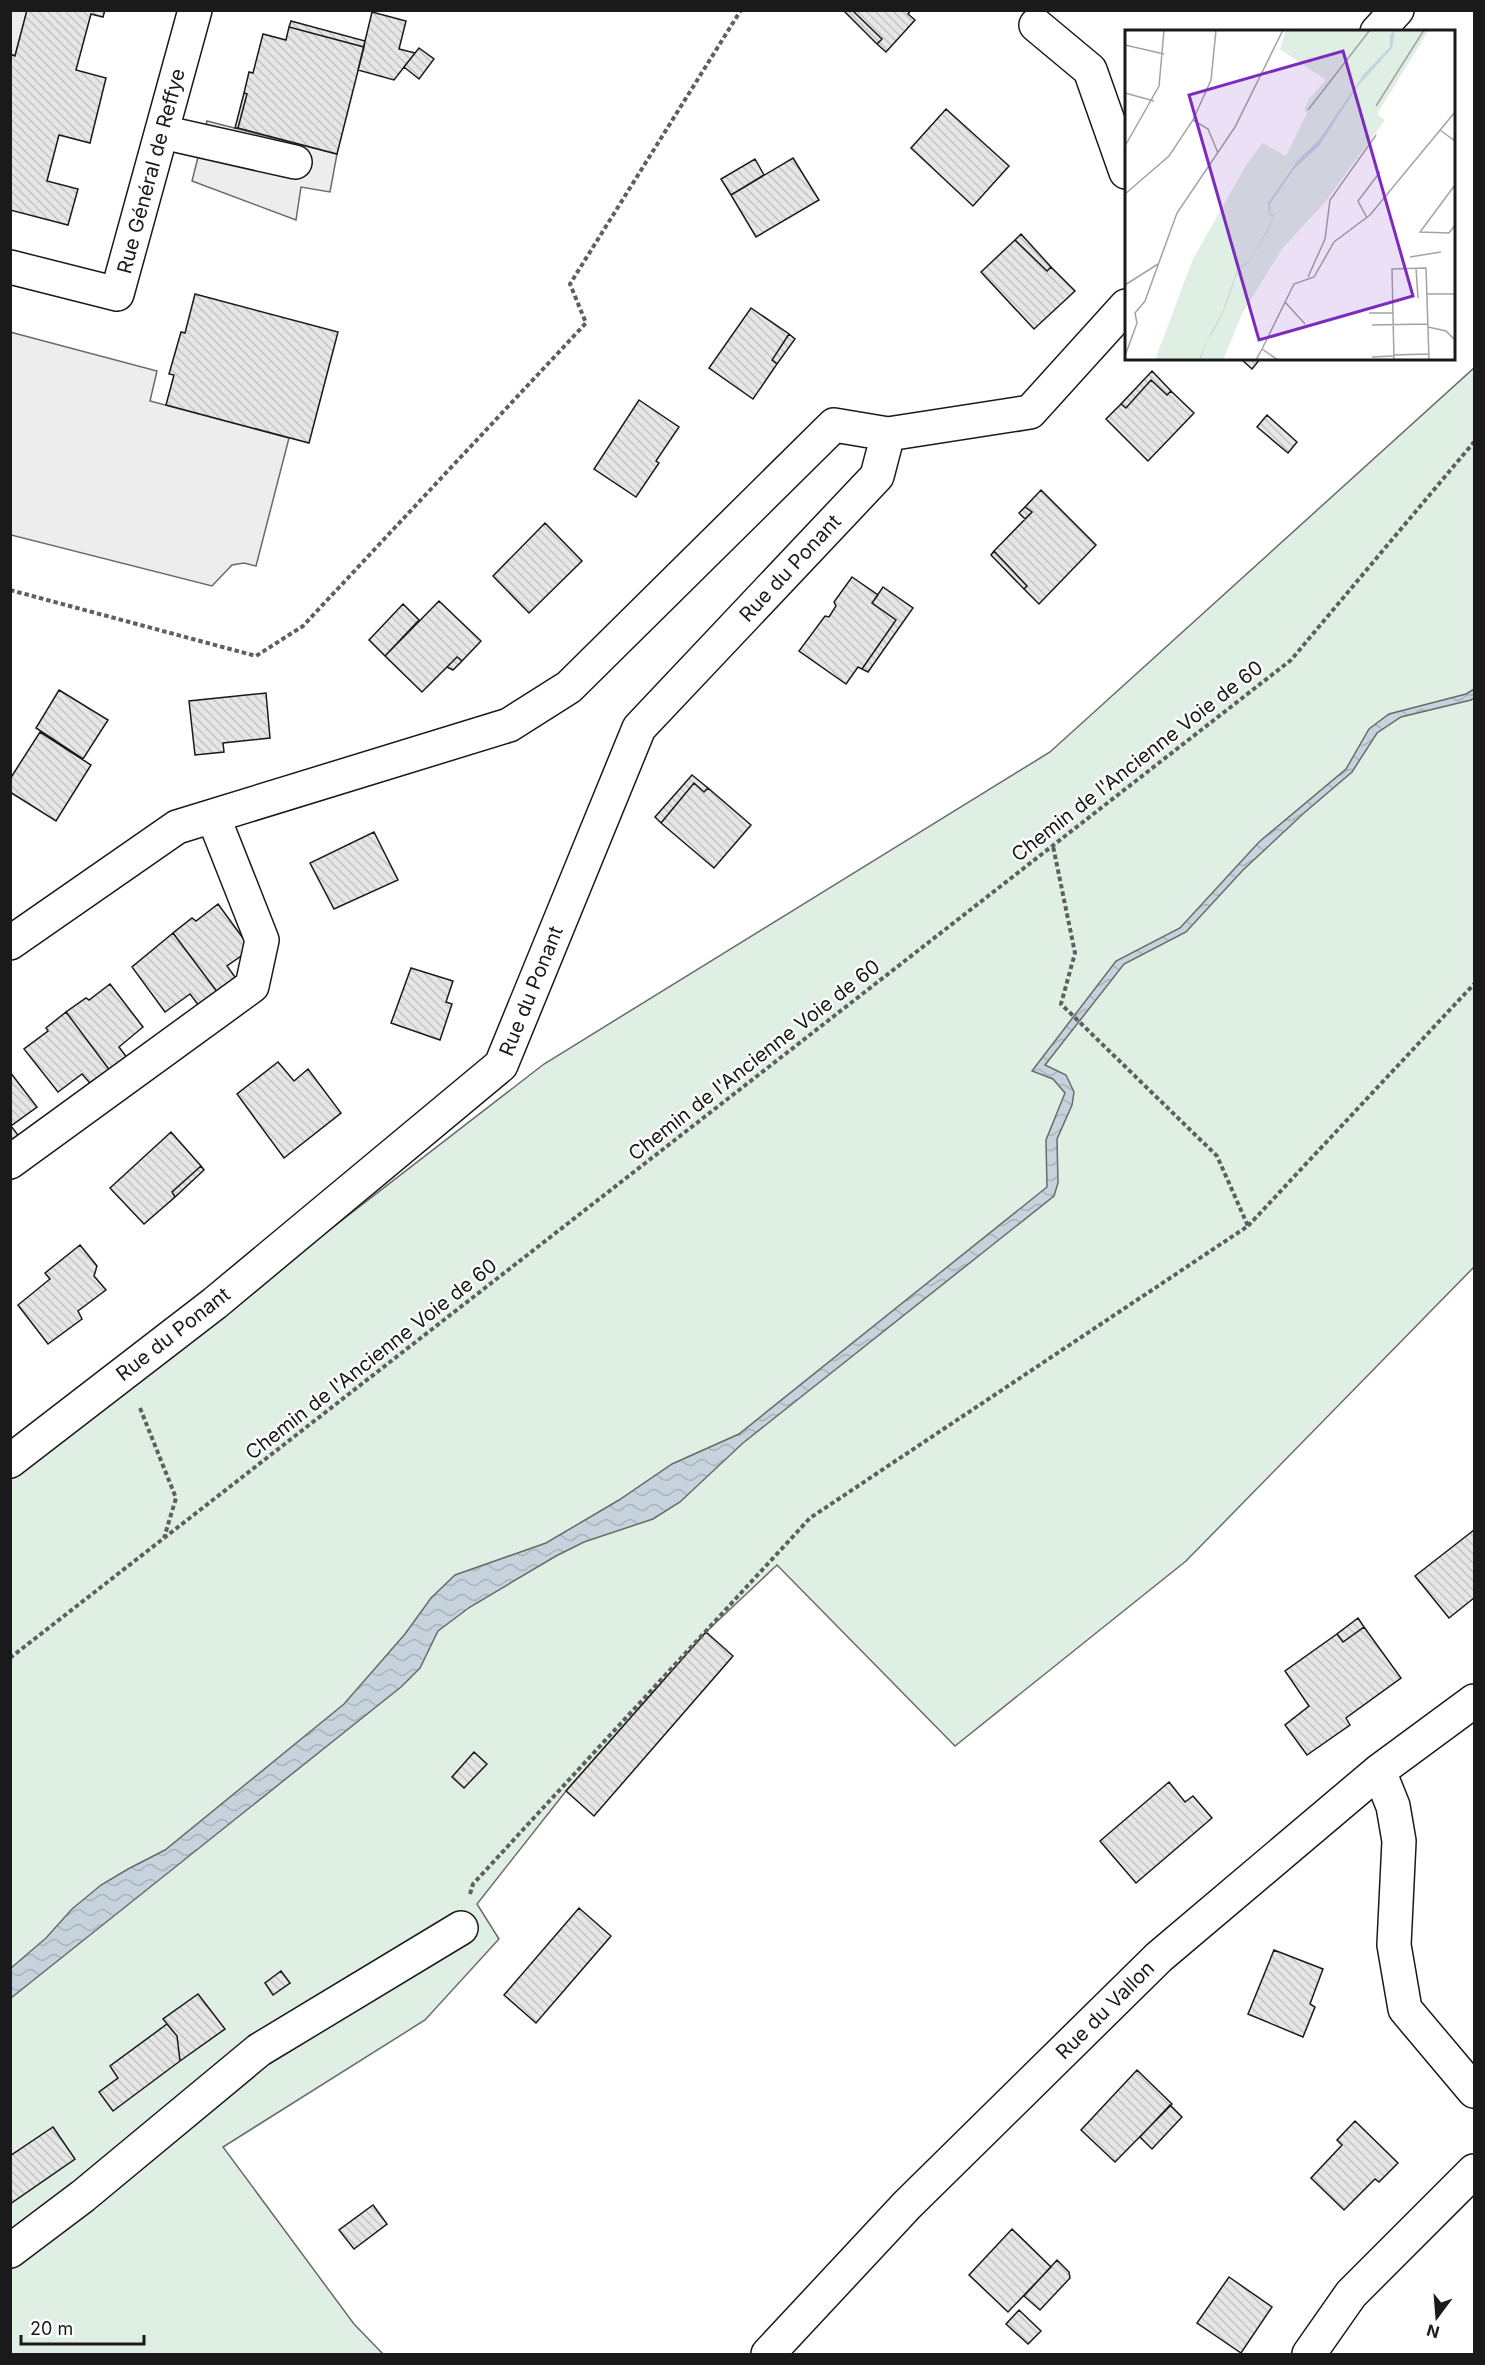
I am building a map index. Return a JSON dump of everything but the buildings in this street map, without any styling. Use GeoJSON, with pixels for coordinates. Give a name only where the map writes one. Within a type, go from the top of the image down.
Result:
{"type":"FeatureCollection","features":[{"type":"Feature","properties":{"kind":"street","name":"Rue Général de Reffye"},"geometry":{"type":"LineString","coordinates":[[10,267],[117,294],[195,10]]}},
{"type":"Feature","properties":{"kind":"street"},"geometry":{"type":"LineString","coordinates":[[1379,30],[1396,10]]}},
{"type":"Feature","properties":{"kind":"street"},"geometry":{"type":"LineString","coordinates":[[1036,25],[1090,70],[1125,169]]}},
{"type":"Feature","properties":{"kind":"street"},"geometry":{"type":"LineString","coordinates":[[162,132],[296,162]]}},
{"type":"Feature","properties":{"kind":"street"},"geometry":{"type":"LineString","coordinates":[[10,943],[177,827],[509,725],[569,687],[834,425],[888,434],[1030,412],[1125,307]]}},
{"type":"Feature","properties":{"kind":"street","name":"Rue du Ponant"},"geometry":{"type":"LineString","coordinates":[[10,1461],[215,1303],[501,1065],[639,728],[877,476],[888,434]]}},
{"type":"Feature","properties":{"kind":"street"},"geometry":{"type":"LineString","coordinates":[[10,1162],[252,986],[262,940],[213,816]]}},
{"type":"Feature","properties":{"kind":"street","name":"Rue du Vallon"},"geometry":{"type":"LineString","coordinates":[[768,2355],[907,2205],[1159,1957],[1379,1771],[1474,1701]]}},
{"type":"Feature","properties":{"kind":"street"},"geometry":{"type":"LineString","coordinates":[[1379,1771],[1393,1806],[1399,1841],[1394,1944],[1405,2009],[1474,2091]]}},
{"type":"Feature","properties":{"kind":"street"},"geometry":{"type":"LineString","coordinates":[[10,2251],[83,2196],[259,2050],[461,1928]]}},
{"type":"Feature","properties":{"kind":"street"},"geometry":{"type":"LineString","coordinates":[[1309,2355],[1351,2294],[1474,2171]]}},
{"type":"Feature","properties":{"kind":"path"},"geometry":{"type":"LineString","coordinates":[[10,590],[256,656],[303,626],[586,322],[570,284],[741,10]]}},
{"type":"Feature","properties":{"kind":"path","name":"Chemin de l'Ancienne Voie de 60"},"geometry":{"type":"LineString","coordinates":[[10,1658],[1291,660],[1474,442]]}},
{"type":"Feature","properties":{"kind":"path"},"geometry":{"type":"LineString","coordinates":[[1053,846],[1075,953],[1061,1004],[1217,1156],[1248,1226]]}},
{"type":"Feature","properties":{"kind":"path"},"geometry":{"type":"LineString","coordinates":[[461,1928],[473,1884],[810,1518],[1248,1226],[1474,984]]}},
{"type":"Feature","properties":{"kind":"path"},"geometry":{"type":"LineString","coordinates":[[136,1398],[176,1498],[163,1539]]}},
{"type":"Feature","properties":{"kind":"green space"},"geometry":{"type":"Polygon","coordinates":[[[1474,368],[1474,1267],[1186,1561],[955,1746],[777,1565],[706,1632],[566,1791],[477,1904],[499,1939],[425,2020],[223,2147],[354,2324],[383,2354],[11,2354],[11,1476],[544,1064],[1050,752],[1474,368]]]}},
{"type":"Feature","properties":{"kind":"shaded area"},"geometry":{"type":"Polygon","coordinates":[[[10,11],[27,11],[15,56],[11,54],[10,11]]]}},
{"type":"Feature","properties":{"kind":"shaded area"},"geometry":{"type":"Polygon","coordinates":[[[207,121],[337,154],[330,192],[301,187],[296,220],[192,181],[207,121]]]}},
{"type":"Feature","properties":{"kind":"shaded area"},"geometry":{"type":"Polygon","coordinates":[[[10,332],[157,371],[150,401],[289,438],[256,566],[244,563],[232,565],[212,586],[11,535],[10,332]]]}},
{"type":"Feature","properties":{"kind":"water"},"geometry":{"type":"Polygon","coordinates":[[[1474,689],[1474,698],[1471,700],[1401,717],[1377,733],[1352,772],[1243,870],[1186,932],[1124,964],[1045,1065],[1066,1075],[1074,1092],[1072,1105],[1057,1139],[1058,1183],[1054,1196],[743,1443],[680,1502],[653,1519],[584,1542],[556,1556],[470,1607],[438,1631],[420,1668],[401,1687],[11,1998],[11,1968],[46,1938],[72,1909],[101,1885],[165,1850],[344,1704],[405,1634],[431,1598],[455,1575],[546,1543],[619,1500],[672,1464],[739,1434],[1047,1187],[1046,1140],[1065,1093],[1053,1079],[1032,1071],[1116,961],[1180,928],[1259,842],[1346,769],[1369,729],[1389,714],[1466,694],[1474,689]]]}}]}
